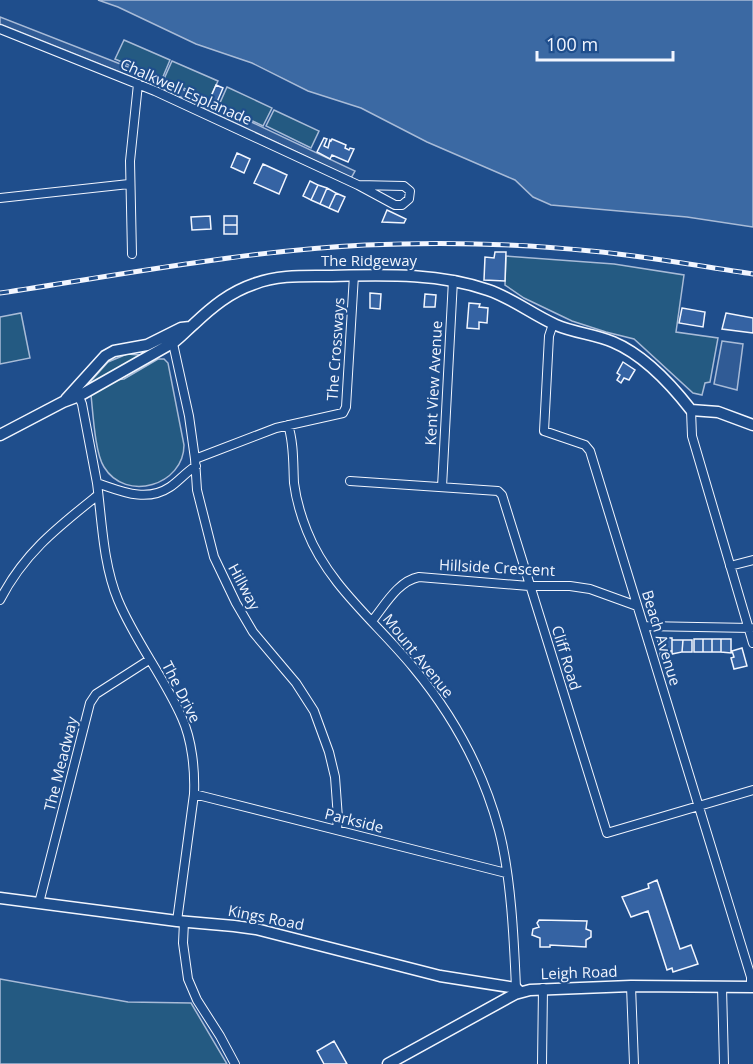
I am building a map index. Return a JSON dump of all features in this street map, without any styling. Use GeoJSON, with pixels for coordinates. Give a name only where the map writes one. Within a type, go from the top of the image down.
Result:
{"type":"FeatureCollection","features":[{"type":"Feature","properties":{"kind":"street","name":"Chalkwell Esplanade"},"geometry":{"type":"LineString","coordinates":[[0,29],[138,84],[358,185],[395,205],[402,205],[409,199],[410,191],[404,186],[358,185]]}},
{"type":"Feature","properties":{"kind":"street"},"geometry":{"type":"LineString","coordinates":[[132,254],[129,184],[138,84]]}},
{"type":"Feature","properties":{"kind":"street"},"geometry":{"type":"LineString","coordinates":[[0,198],[129,184]]}},
{"type":"Feature","properties":{"kind":"street","name":"The Ridgeway"},"geometry":{"type":"LineString","coordinates":[[77,392],[105,356],[114,351],[184,335],[190,327],[221,301],[253,284],[280,278],[354,275],[424,277],[453,280],[498,294],[553,324],[611,341],[638,355],[658,373],[691,410]]}},
{"type":"Feature","properties":{"kind":"street","name":"The Crossways"},"geometry":{"type":"LineString","coordinates":[[97,483],[124,493],[145,495],[162,491],[171,487],[196,463],[256,434],[288,424],[343,413],[346,407],[354,275]]}},
{"type":"Feature","properties":{"kind":"street","name":"Kent View Avenue"},"geometry":{"type":"LineString","coordinates":[[442,487],[453,280]]}},
{"type":"Feature","properties":{"kind":"street","name":"Beach Avenue"},"geometry":{"type":"LineString","coordinates":[[553,324],[549,336],[544,431],[588,447],[751,977],[752,987]]}},
{"type":"Feature","properties":{"kind":"street","name":"The Ridgeway"},"geometry":{"type":"LineString","coordinates":[[0,435],[63,402],[172,338]]}},
{"type":"Feature","properties":{"kind":"street","name":"Hillway"},"geometry":{"type":"LineString","coordinates":[[172,338],[196,463],[197,490],[208,539],[221,574],[254,632],[307,698],[320,727],[335,777],[337,830]]}},
{"type":"Feature","properties":{"kind":"street","name":"The Drive"},"geometry":{"type":"LineString","coordinates":[[77,392],[97,483],[110,578],[118,600],[182,717],[186,730],[195,779],[181,922],[188,979],[196,1000],[236,1064]]}},
{"type":"Feature","properties":{"kind":"street"},"geometry":{"type":"LineString","coordinates":[[753,425],[718,412],[691,410],[692,436],[730,566],[751,628],[753,643]]}},
{"type":"Feature","properties":{"kind":"street","name":"Mount Avenue"},"geometry":{"type":"LineString","coordinates":[[288,424],[296,497],[308,532],[334,578],[412,666],[438,700],[464,743],[483,784],[499,831],[506,873],[518,990]]}},
{"type":"Feature","properties":{"kind":"street"},"geometry":{"type":"LineString","coordinates":[[350,482],[442,487]]}},
{"type":"Feature","properties":{"kind":"street","name":"Cliff Road"},"geometry":{"type":"LineString","coordinates":[[442,487],[498,491],[502,495],[607,833],[699,806]]}},
{"type":"Feature","properties":{"kind":"street"},"geometry":{"type":"LineString","coordinates":[[0,600],[29,554],[47,536],[98,495]]}},
{"type":"Feature","properties":{"kind":"street"},"geometry":{"type":"LineString","coordinates":[[730,566],[753,560]]}},
{"type":"Feature","properties":{"kind":"street","name":"Hillside Crescent"},"geometry":{"type":"LineString","coordinates":[[372,621],[398,589],[411,579],[419,577],[529,586],[570,586],[590,590],[637,606]]}},
{"type":"Feature","properties":{"kind":"street"},"geometry":{"type":"LineString","coordinates":[[644,626],[751,628]]}},
{"type":"Feature","properties":{"kind":"street","name":"The Meadway"},"geometry":{"type":"LineString","coordinates":[[39,903],[90,703],[96,694],[149,660]]}},
{"type":"Feature","properties":{"kind":"street"},"geometry":{"type":"LineString","coordinates":[[699,806],[753,790]]}},
{"type":"Feature","properties":{"kind":"street","name":"Parkside"},"geometry":{"type":"LineString","coordinates":[[194,795],[506,873]]}},
{"type":"Feature","properties":{"kind":"street","name":"Kings Road"},"geometry":{"type":"LineString","coordinates":[[0,898],[181,922],[256,929],[440,976],[518,990]]}},
{"type":"Feature","properties":{"kind":"street"},"geometry":{"type":"LineString","coordinates":[[631,986],[634,1064]]}},
{"type":"Feature","properties":{"kind":"street","name":"Leigh Road"},"geometry":{"type":"LineString","coordinates":[[388,1064],[518,990],[631,986],[752,987]]}},
{"type":"Feature","properties":{"kind":"street"},"geometry":{"type":"LineString","coordinates":[[722,987],[724,1064]]}},
{"type":"Feature","properties":{"kind":"street"},"geometry":{"type":"LineString","coordinates":[[542,1064],[543,988]]}},
{"type":"Feature","properties":{"kind":"shaded area"},"geometry":{"type":"Polygon","coordinates":[[[98,0],[753,0],[753,227],[687,217],[551,205],[533,197],[515,180],[427,142],[361,108],[308,91],[252,63],[196,44],[118,7],[98,0]]]}},
{"type":"Feature","properties":{"kind":"shaded area"},"geometry":{"type":"Polygon","coordinates":[[[0,17],[169,83],[355,171],[351,178],[172,93],[0,24],[0,17]]]}},
{"type":"Feature","properties":{"kind":"shaded area"},"geometry":{"type":"Polygon","coordinates":[[[124,40],[170,60],[162,79],[115,59],[124,40]]]}},
{"type":"Feature","properties":{"kind":"shaded area"},"geometry":{"type":"Polygon","coordinates":[[[172,61],[218,81],[209,100],[164,79],[172,61]]]}},
{"type":"Feature","properties":{"kind":"shaded area"},"geometry":{"type":"Polygon","coordinates":[[[227,87],[272,108],[263,126],[219,105],[227,87]]]}},
{"type":"Feature","properties":{"kind":"shaded area"},"geometry":{"type":"Polygon","coordinates":[[[274,110],[319,131],[311,148],[266,126],[274,110]]]}},
{"type":"Feature","properties":{"kind":"shaded area"},"geometry":{"type":"Polygon","coordinates":[[[506,256],[614,264],[684,275],[676,332],[718,338],[710,382],[705,383],[702,395],[693,393],[634,339],[572,321],[524,298],[505,285],[506,256]]]}},
{"type":"Feature","properties":{"kind":"shaded area"},"geometry":{"type":"Polygon","coordinates":[[[21,313],[30,358],[0,364],[0,317],[21,313]]]}},
{"type":"Feature","properties":{"kind":"shaded area"},"geometry":{"type":"Polygon","coordinates":[[[722,341],[743,344],[737,390],[714,384],[722,341]]]}},
{"type":"Feature","properties":{"kind":"shaded area"},"geometry":{"type":"Polygon","coordinates":[[[127,354],[140,355],[140,357],[93,384],[91,381],[108,362],[127,354]]]}},
{"type":"Feature","properties":{"kind":"shaded area"},"geometry":{"type":"Polygon","coordinates":[[[158,359],[164,359],[168,363],[184,445],[181,459],[175,470],[152,485],[126,484],[114,478],[101,461],[91,395],[115,380],[124,379],[158,359]]]}},
{"type":"Feature","properties":{"kind":"shaded area"},"geometry":{"type":"Polygon","coordinates":[[[0,979],[128,1002],[191,1003],[227,1064],[0,1064],[0,979]]]}},
{"type":"Feature","properties":{"kind":"building"},"geometry":{"type":"Polygon","coordinates":[[[216,85],[223,88],[217,102],[210,99],[216,85]]]}},
{"type":"Feature","properties":{"kind":"building"},"geometry":{"type":"Polygon","coordinates":[[[324,138],[327,139],[324,146],[328,148],[332,139],[346,145],[345,148],[349,150],[354,149],[348,162],[332,155],[330,159],[317,152],[324,138]]]}},
{"type":"Feature","properties":{"kind":"building"},"geometry":{"type":"Polygon","coordinates":[[[237,153],[250,159],[244,173],[231,167],[237,153]]]}},
{"type":"Feature","properties":{"kind":"building"},"geometry":{"type":"Polygon","coordinates":[[[263,164],[287,175],[279,194],[254,183],[263,164]]]}},
{"type":"Feature","properties":{"kind":"building"},"geometry":{"type":"Polygon","coordinates":[[[310,181],[318,185],[311,200],[303,196],[310,181]]]}},
{"type":"Feature","properties":{"kind":"building"},"geometry":{"type":"Polygon","coordinates":[[[318,185],[327,188],[320,204],[311,200],[318,185]]]}},
{"type":"Feature","properties":{"kind":"building"},"geometry":{"type":"Polygon","coordinates":[[[327,188],[336,193],[329,208],[320,204],[327,188]]]}},
{"type":"Feature","properties":{"kind":"building"},"geometry":{"type":"Polygon","coordinates":[[[336,193],[345,197],[338,212],[329,208],[336,193]]]}},
{"type":"Feature","properties":{"kind":"building"},"geometry":{"type":"Polygon","coordinates":[[[387,210],[406,219],[404,223],[382,222],[387,210]]]}},
{"type":"Feature","properties":{"kind":"building"},"geometry":{"type":"Polygon","coordinates":[[[210,216],[211,229],[192,230],[191,217],[210,216]]]}},
{"type":"Feature","properties":{"kind":"building"},"geometry":{"type":"Polygon","coordinates":[[[224,216],[237,216],[237,225],[224,225],[224,216]]]}},
{"type":"Feature","properties":{"kind":"building"},"geometry":{"type":"Polygon","coordinates":[[[224,225],[237,225],[237,234],[224,234],[224,225]]]}},
{"type":"Feature","properties":{"kind":"building"},"geometry":{"type":"Polygon","coordinates":[[[495,252],[506,252],[505,281],[484,280],[485,257],[494,258],[495,252]]]}},
{"type":"Feature","properties":{"kind":"building"},"geometry":{"type":"Polygon","coordinates":[[[370,293],[381,294],[380,309],[370,308],[370,293]]]}},
{"type":"Feature","properties":{"kind":"building"},"geometry":{"type":"Polygon","coordinates":[[[425,294],[436,295],[435,307],[424,307],[425,294]]]}},
{"type":"Feature","properties":{"kind":"building"},"geometry":{"type":"Polygon","coordinates":[[[469,303],[480,304],[479,307],[488,308],[487,323],[479,322],[479,329],[467,328],[469,303]]]}},
{"type":"Feature","properties":{"kind":"building"},"geometry":{"type":"Polygon","coordinates":[[[682,308],[705,312],[703,327],[679,323],[682,308]]]}},
{"type":"Feature","properties":{"kind":"building"},"geometry":{"type":"Polygon","coordinates":[[[726,313],[753,318],[753,333],[722,329],[726,313]]]}},
{"type":"Feature","properties":{"kind":"building"},"geometry":{"type":"Polygon","coordinates":[[[623,362],[635,370],[629,380],[624,378],[621,383],[617,380],[620,375],[617,373],[623,362]]]}},
{"type":"Feature","properties":{"kind":"building"},"geometry":{"type":"Polygon","coordinates":[[[658,638],[672,638],[670,656],[660,656],[661,646],[658,646],[658,638]]]}},
{"type":"Feature","properties":{"kind":"building"},"geometry":{"type":"Polygon","coordinates":[[[694,639],[703,639],[703,652],[694,652],[694,639]]]}},
{"type":"Feature","properties":{"kind":"building"},"geometry":{"type":"Polygon","coordinates":[[[703,639],[712,639],[712,652],[703,652],[703,639]]]}},
{"type":"Feature","properties":{"kind":"building"},"geometry":{"type":"Polygon","coordinates":[[[712,639],[721,639],[721,652],[712,652],[712,639]]]}},
{"type":"Feature","properties":{"kind":"building"},"geometry":{"type":"Polygon","coordinates":[[[721,639],[731,639],[731,653],[721,652],[721,639]]]}},
{"type":"Feature","properties":{"kind":"building"},"geometry":{"type":"Polygon","coordinates":[[[672,640],[683,640],[682,652],[672,654],[672,640]]]}},
{"type":"Feature","properties":{"kind":"building"},"geometry":{"type":"Polygon","coordinates":[[[683,640],[692,640],[692,652],[682,652],[683,640]]]}},
{"type":"Feature","properties":{"kind":"building"},"geometry":{"type":"Polygon","coordinates":[[[742,648],[747,666],[734,669],[732,651],[742,648]]]}},
{"type":"Feature","properties":{"kind":"building"},"geometry":{"type":"Polygon","coordinates":[[[657,880],[680,949],[691,945],[698,964],[673,972],[672,968],[667,970],[648,911],[631,917],[622,897],[649,888],[648,884],[657,880]]]}},
{"type":"Feature","properties":{"kind":"building"},"geometry":{"type":"Polygon","coordinates":[[[539,920],[587,921],[586,929],[591,931],[591,937],[586,940],[586,947],[550,945],[550,947],[540,947],[540,938],[532,935],[533,929],[539,927],[537,923],[539,920]]]}},
{"type":"Feature","properties":{"kind":"building"},"geometry":{"type":"Polygon","coordinates":[[[334,1041],[347,1064],[324,1064],[317,1051],[334,1041]]]}},
{"type":"Feature","properties":{"kind":"railway"},"geometry":{"type":"LineString","coordinates":[[0,293],[274,252],[393,244],[450,243],[563,248],[753,274]]}}]}
